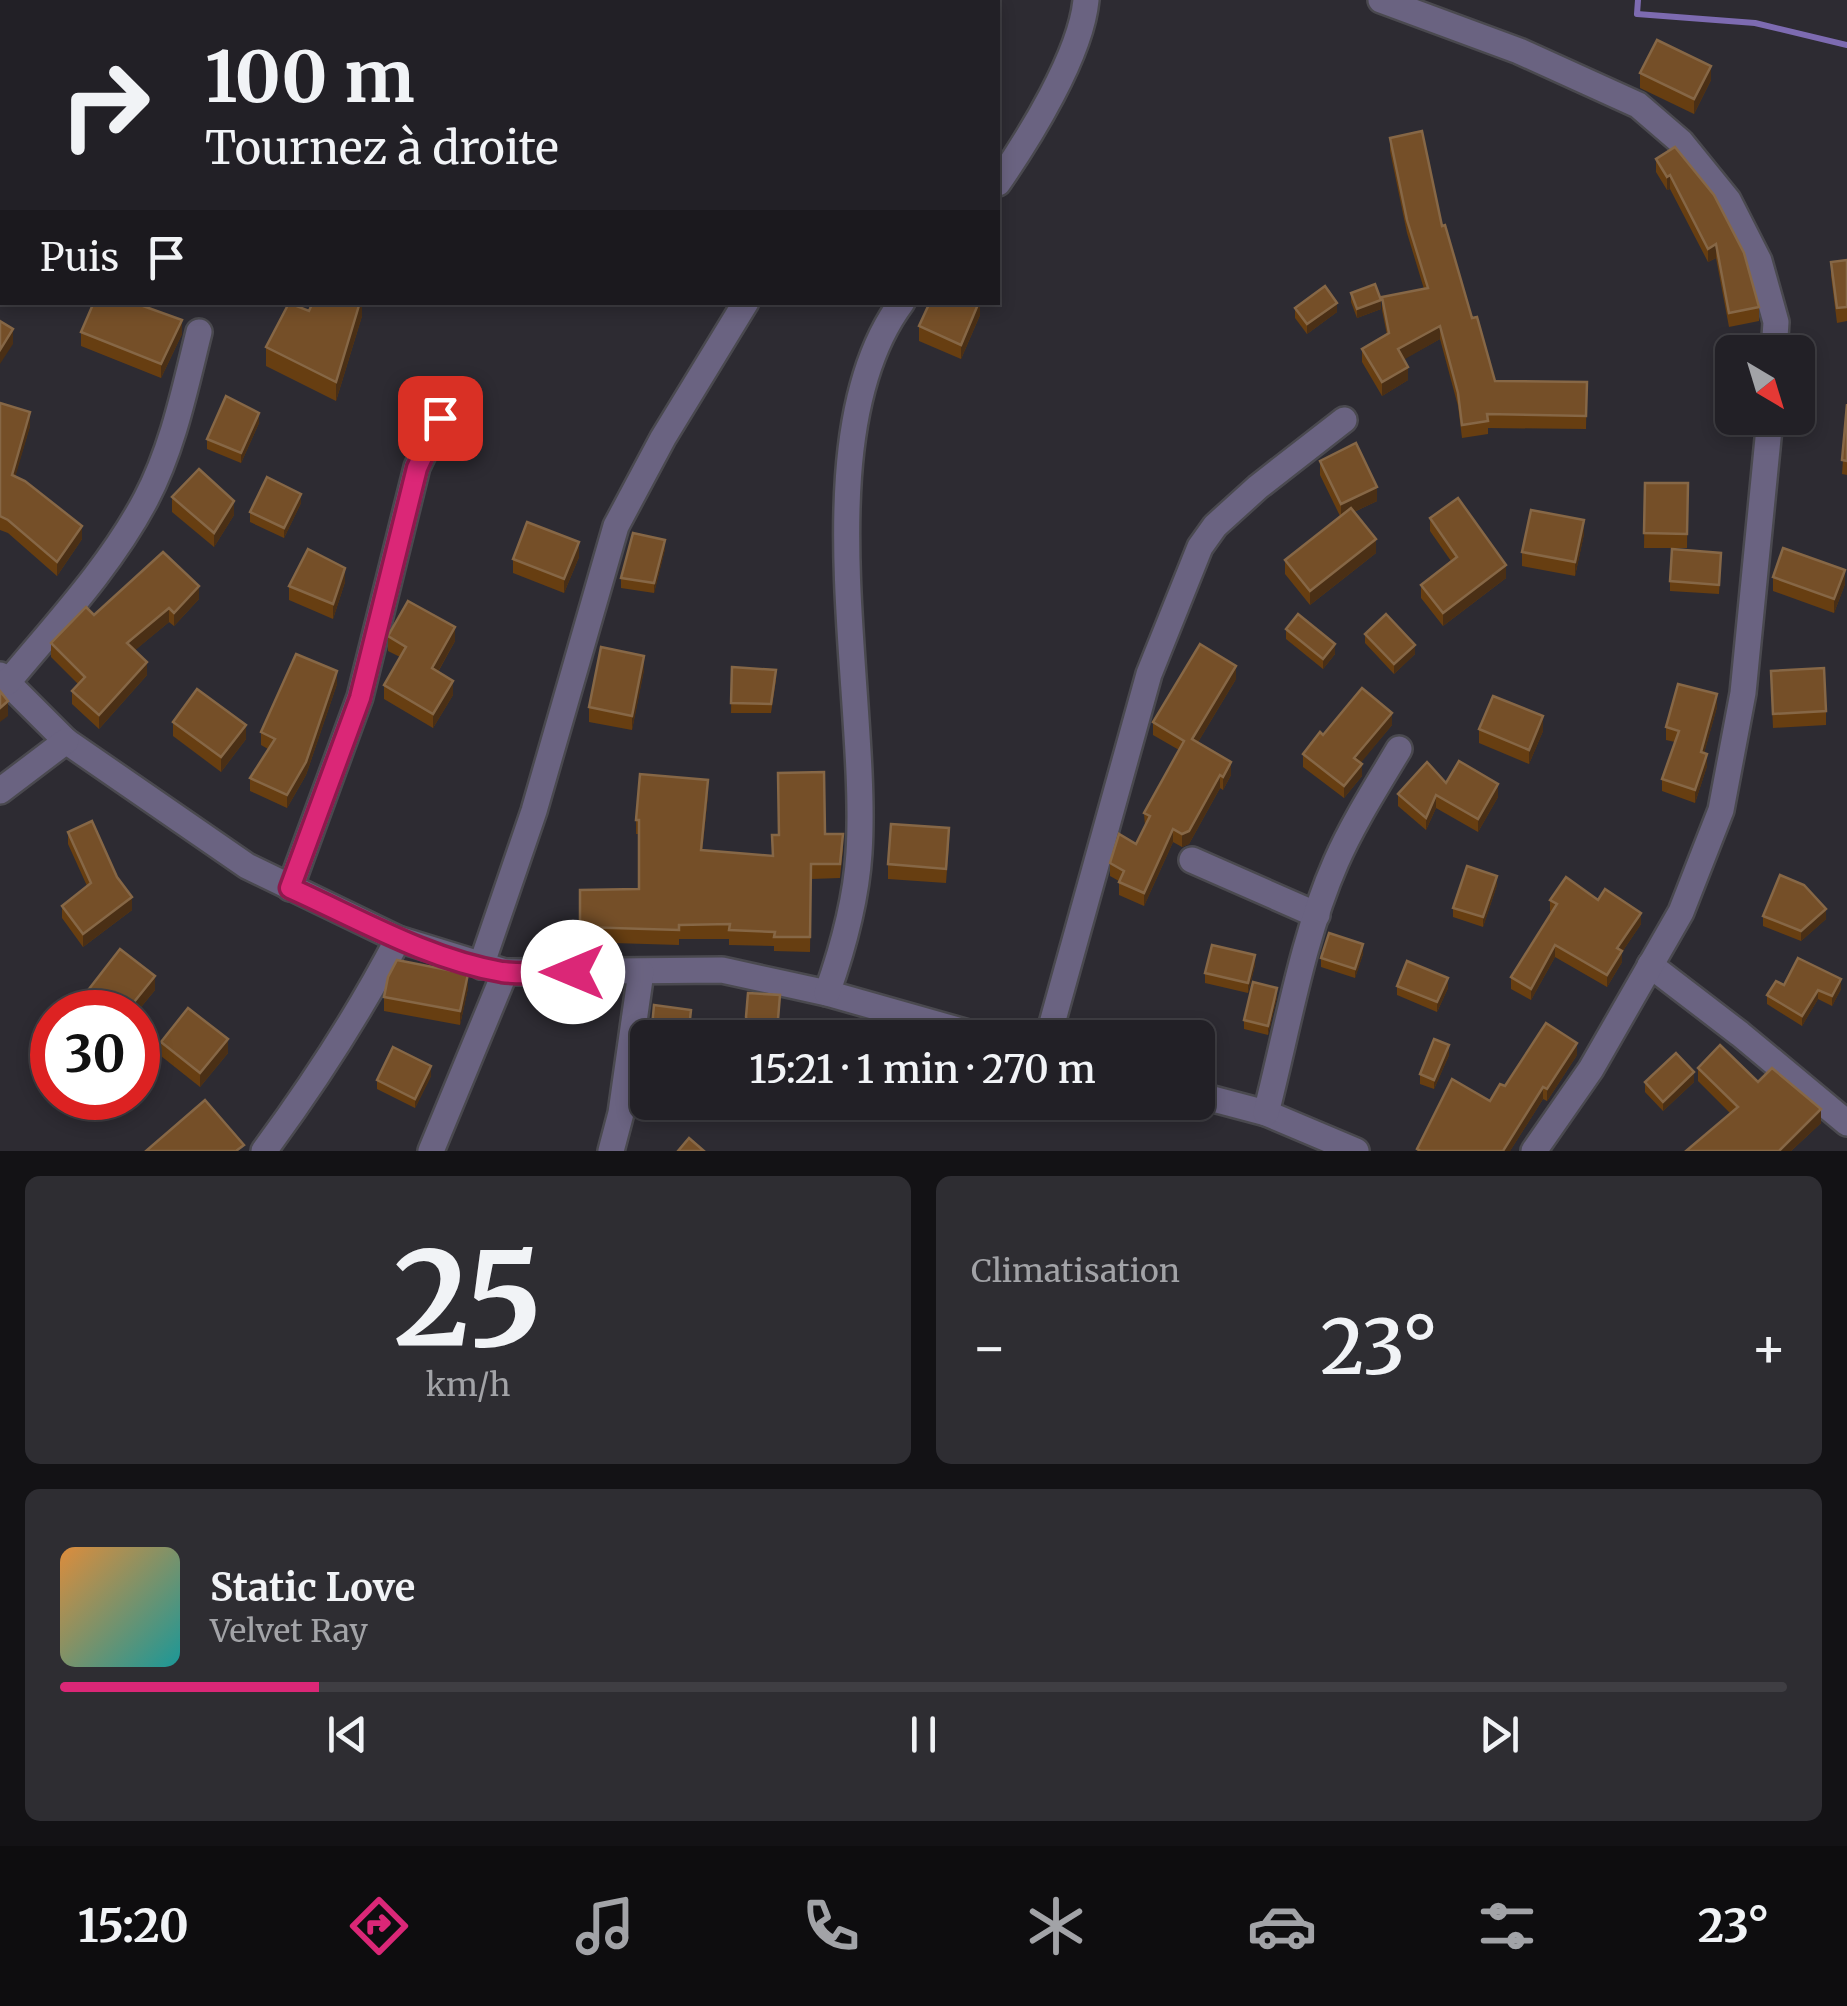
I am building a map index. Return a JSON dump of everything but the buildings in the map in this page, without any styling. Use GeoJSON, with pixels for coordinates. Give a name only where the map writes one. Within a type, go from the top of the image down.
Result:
{"type":"FeatureCollection","features":[{"type":"Feature","properties":{"kind":"street"},"geometry":{"type":"LineString","coordinates":[[1000,180],[1036,128],[1074,44],[1086,0]]}},
{"type":"Feature","properties":{"kind":"street"},"geometry":{"type":"LineString","coordinates":[[1381,0],[1519,51],[1638,104],[1681,142],[1728,200],[1759,261],[1776,322],[1775,335]]}},
{"type":"Feature","properties":{"kind":"street"},"geometry":{"type":"LineString","coordinates":[[431,1151],[493,969],[616,526],[663,438],[744,305]]}},
{"type":"Feature","properties":{"kind":"street"},"geometry":{"type":"LineString","coordinates":[[827,994],[848,933],[859,853],[847,526],[851,446],[870,363],[900,305]]}},
{"type":"Feature","properties":{"kind":"street"},"geometry":{"type":"LineString","coordinates":[[199,332],[175,426],[146,498],[100,571],[4,679],[66,741],[247,866],[398,940],[493,969],[722,970],[921,1020]]}},
{"type":"Feature","properties":{"kind":"street"},"geometry":{"type":"LineString","coordinates":[[290,888],[360,698],[417,468],[452,394]]}},
{"type":"Feature","properties":{"kind":"street"},"geometry":{"type":"LineString","coordinates":[[1053,1020],[1149,674],[1200,547],[1215,526],[1258,487],[1344,420]]}},
{"type":"Feature","properties":{"kind":"street"},"geometry":{"type":"LineString","coordinates":[[1534,1151],[1591,1068],[1681,912],[1720,810],[1744,693],[1768,435]]}},
{"type":"Feature","properties":{"kind":"street"},"geometry":{"type":"LineString","coordinates":[[0,791],[66,741]]}},
{"type":"Feature","properties":{"kind":"street"},"geometry":{"type":"LineString","coordinates":[[1266,1113],[1317,915],[1352,827],[1399,749]]}},
{"type":"Feature","properties":{"kind":"street"},"geometry":{"type":"LineString","coordinates":[[1192,860],[1317,915]]}},
{"type":"Feature","properties":{"kind":"street"},"geometry":{"type":"LineString","coordinates":[[264,1151],[365,1004],[398,940]]}},
{"type":"Feature","properties":{"kind":"street"},"geometry":{"type":"LineString","coordinates":[[1650,966],[1847,1123]]}},
{"type":"Feature","properties":{"kind":"street"},"geometry":{"type":"LineString","coordinates":[[610,1151],[621,1113],[640,972]]}},
{"type":"Feature","properties":{"kind":"street"},"geometry":{"type":"LineString","coordinates":[[1215,1100],[1266,1113],[1356,1151]]}},
{"type":"Feature","properties":{"kind":"waterway"},"geometry":{"type":"LineString","coordinates":[[1638,0],[1637,14],[1755,23],[1847,45]]}},
{"type":"Feature","properties":{"kind":"route"},"geometry":{"type":"LineString","coordinates":[[440,418],[417,468],[360,698],[290,888],[398,940],[481,966],[505,972],[573,972]]}}]}
